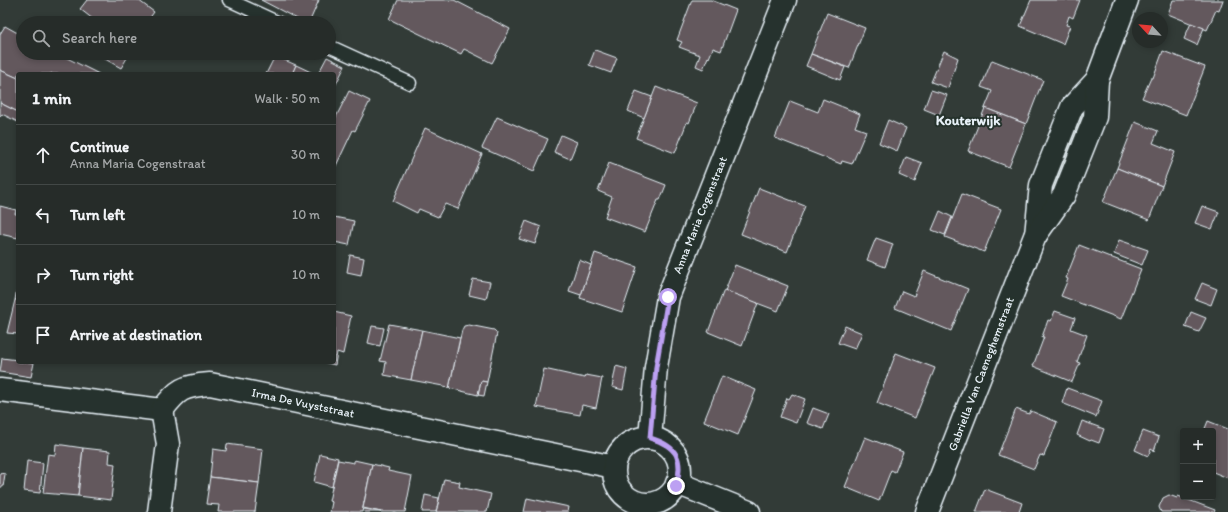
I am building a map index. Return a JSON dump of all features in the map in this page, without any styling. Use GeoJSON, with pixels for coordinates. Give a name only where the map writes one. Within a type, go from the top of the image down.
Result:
{"type":"FeatureCollection","features":[{"type":"Feature","properties":{"kind":"street","name":"Anna Maria Cogenstraat"},"geometry":{"type":"LineString","coordinates":[[650,438],[656,367],[668,297],[785,0]]}},
{"type":"Feature","properties":{"kind":"street","name":"Gabriella Van Caeneghemstraat"},"geometry":{"type":"LineString","coordinates":[[927,512],[1035,236],[1064,196],[1095,117],[1097,80],[1127,0]]}},
{"type":"Feature","properties":{"kind":"street","name":"Irma De Vuyststraat"},"geometry":{"type":"LineString","coordinates":[[162,410],[174,395],[185,387],[210,384],[614,467]]}},
{"type":"Feature","properties":{"kind":"street"},"geometry":{"type":"LineString","coordinates":[[0,390],[162,410],[168,444],[159,512]]}},
{"type":"Feature","properties":{"kind":"street"},"geometry":{"type":"LineString","coordinates":[[640,438],[650,438],[663,442],[674,452],[677,457],[680,472],[673,491],[664,499],[641,507],[636,502],[625,496],[618,488],[614,478],[614,467],[619,452],[624,446],[640,438]]}},
{"type":"Feature","properties":{"kind":"street"},"geometry":{"type":"LineString","coordinates":[[677,483],[749,512]]}},
{"type":"Feature","properties":{"kind":"lane"},"geometry":{"type":"LineString","coordinates":[[229,0],[264,16]]}},
{"type":"Feature","properties":{"kind":"lane"},"geometry":{"type":"LineString","coordinates":[[336,49],[410,83]]}},
{"type":"Feature","properties":{"kind":"green space"},"geometry":{"type":"Polygon","coordinates":[[[1082,111],[1087,114],[1055,189],[1051,187],[1082,111]]]}},
{"type":"Feature","properties":{"kind":"building"},"geometry":{"type":"Polygon","coordinates":[[[87,0],[138,0],[154,12],[151,16],[89,16],[80,9],[87,0]]]}},
{"type":"Feature","properties":{"kind":"building"},"geometry":{"type":"Polygon","coordinates":[[[261,0],[319,0],[312,16],[292,16],[261,0]]]}},
{"type":"Feature","properties":{"kind":"building"},"geometry":{"type":"Polygon","coordinates":[[[398,0],[454,0],[510,29],[492,63],[464,49],[461,54],[389,19],[398,0]]]}},
{"type":"Feature","properties":{"kind":"building"},"geometry":{"type":"Polygon","coordinates":[[[692,0],[711,0],[736,10],[721,51],[713,48],[703,69],[696,66],[700,55],[679,47],[682,42],[677,40],[692,0]]]}},
{"type":"Feature","properties":{"kind":"building"},"geometry":{"type":"Polygon","coordinates":[[[1031,0],[1080,0],[1073,18],[1069,16],[1066,25],[1070,26],[1063,44],[1020,26],[1031,0]]]}},
{"type":"Feature","properties":{"kind":"building"},"geometry":{"type":"Polygon","coordinates":[[[1173,0],[1223,0],[1219,11],[1216,10],[1207,30],[1168,14],[1173,0]]]}},
{"type":"Feature","properties":{"kind":"building"},"geometry":{"type":"Polygon","coordinates":[[[827,13],[865,28],[849,68],[811,54],[827,13]]]}},
{"type":"Feature","properties":{"kind":"building"},"geometry":{"type":"Polygon","coordinates":[[[1191,23],[1204,28],[1197,45],[1184,39],[1191,23]]]}},
{"type":"Feature","properties":{"kind":"building"},"geometry":{"type":"Polygon","coordinates":[[[5,26],[16,32],[16,60],[71,60],[95,72],[16,72],[16,77],[0,70],[0,34],[5,26]]]}},
{"type":"Feature","properties":{"kind":"building"},"geometry":{"type":"Polygon","coordinates":[[[595,50],[617,58],[611,73],[589,65],[595,50]]]}},
{"type":"Feature","properties":{"kind":"building"},"geometry":{"type":"Polygon","coordinates":[[[944,51],[958,58],[948,88],[931,82],[944,51]]]}},
{"type":"Feature","properties":{"kind":"building"},"geometry":{"type":"Polygon","coordinates":[[[1163,51],[1205,67],[1186,115],[1142,98],[1151,78],[1153,78],[1163,51]]]}},
{"type":"Feature","properties":{"kind":"building"},"geometry":{"type":"Polygon","coordinates":[[[811,54],[845,67],[840,80],[806,66],[811,54]]]}},
{"type":"Feature","properties":{"kind":"building"},"geometry":{"type":"Polygon","coordinates":[[[107,60],[126,60],[121,68],[107,60]]]}},
{"type":"Feature","properties":{"kind":"building"},"geometry":{"type":"Polygon","coordinates":[[[273,60],[284,60],[296,65],[293,72],[267,72],[273,60]]]}},
{"type":"Feature","properties":{"kind":"building"},"geometry":{"type":"Polygon","coordinates":[[[325,60],[333,60],[345,66],[336,84],[336,72],[319,72],[325,60]]]}},
{"type":"Feature","properties":{"kind":"building"},"geometry":{"type":"Polygon","coordinates":[[[992,60],[1043,80],[1026,124],[985,108],[992,91],[981,87],[992,60]]]}},
{"type":"Feature","properties":{"kind":"building"},"geometry":{"type":"Polygon","coordinates":[[[296,65],[311,72],[293,72],[296,65]]]}},
{"type":"Feature","properties":{"kind":"building"},"geometry":{"type":"Polygon","coordinates":[[[0,70],[16,77],[16,111],[0,103],[0,70]]]}},
{"type":"Feature","properties":{"kind":"building"},"geometry":{"type":"Polygon","coordinates":[[[656,87],[697,103],[689,123],[687,122],[675,153],[636,138],[656,87]]]}},
{"type":"Feature","properties":{"kind":"building"},"geometry":{"type":"Polygon","coordinates":[[[931,90],[947,95],[939,115],[924,109],[931,90]]]}},
{"type":"Feature","properties":{"kind":"building"},"geometry":{"type":"Polygon","coordinates":[[[349,91],[370,101],[355,131],[353,130],[336,166],[336,117],[349,91]]]}},
{"type":"Feature","properties":{"kind":"building"},"geometry":{"type":"Polygon","coordinates":[[[636,91],[652,97],[644,118],[628,111],[636,91]]]}},
{"type":"Feature","properties":{"kind":"building"},"geometry":{"type":"Polygon","coordinates":[[[823,99],[860,114],[855,127],[866,131],[852,164],[842,161],[841,164],[775,138],[790,101],[818,112],[823,99]]]}},
{"type":"Feature","properties":{"kind":"building"},"geometry":{"type":"Polygon","coordinates":[[[0,103],[16,111],[16,121],[2,114],[0,117],[0,103]]]}},
{"type":"Feature","properties":{"kind":"building"},"geometry":{"type":"Polygon","coordinates":[[[985,108],[1026,124],[1009,167],[968,151],[985,108]]]}},
{"type":"Feature","properties":{"kind":"building"},"geometry":{"type":"Polygon","coordinates":[[[497,117],[548,139],[534,171],[482,148],[497,117]]]}},
{"type":"Feature","properties":{"kind":"building"},"geometry":{"type":"Polygon","coordinates":[[[888,120],[906,128],[897,151],[879,143],[888,120]]]}},
{"type":"Feature","properties":{"kind":"building"},"geometry":{"type":"Polygon","coordinates":[[[1135,122],[1158,131],[1153,143],[1175,152],[1162,186],[1117,168],[1135,122]]]}},
{"type":"Feature","properties":{"kind":"building"},"geometry":{"type":"Polygon","coordinates":[[[425,128],[482,154],[458,209],[445,204],[438,217],[419,209],[417,213],[393,201],[425,128]]]}},
{"type":"Feature","properties":{"kind":"building"},"geometry":{"type":"Polygon","coordinates":[[[561,135],[577,142],[570,159],[554,152],[561,135]]]}},
{"type":"Feature","properties":{"kind":"building"},"geometry":{"type":"Polygon","coordinates":[[[906,157],[922,163],[915,182],[899,175],[906,157]]]}},
{"type":"Feature","properties":{"kind":"building"},"geometry":{"type":"Polygon","coordinates":[[[609,163],[666,185],[645,232],[605,217],[612,197],[598,191],[609,163]]]}},
{"type":"Feature","properties":{"kind":"building"},"geometry":{"type":"Polygon","coordinates":[[[1117,168],[1162,186],[1149,220],[1103,202],[1117,168]]]}},
{"type":"Feature","properties":{"kind":"building"},"geometry":{"type":"Polygon","coordinates":[[[759,188],[805,206],[787,252],[741,234],[759,188]]]}},
{"type":"Feature","properties":{"kind":"building"},"geometry":{"type":"Polygon","coordinates":[[[962,194],[1001,209],[984,252],[945,237],[962,194]]]}},
{"type":"Feature","properties":{"kind":"building"},"geometry":{"type":"Polygon","coordinates":[[[0,206],[16,210],[16,238],[0,234],[0,206]]]}},
{"type":"Feature","properties":{"kind":"building"},"geometry":{"type":"Polygon","coordinates":[[[1202,206],[1219,212],[1212,229],[1195,223],[1202,206]]]}},
{"type":"Feature","properties":{"kind":"building"},"geometry":{"type":"Polygon","coordinates":[[[940,211],[952,217],[945,235],[932,230],[940,211]]]}},
{"type":"Feature","properties":{"kind":"building"},"geometry":{"type":"Polygon","coordinates":[[[336,217],[354,221],[349,245],[336,242],[336,217]]]}},
{"type":"Feature","properties":{"kind":"building"},"geometry":{"type":"Polygon","coordinates":[[[526,221],[541,227],[535,244],[519,239],[526,221]]]}},
{"type":"Feature","properties":{"kind":"building"},"geometry":{"type":"Polygon","coordinates":[[[876,238],[893,244],[885,267],[867,260],[876,238]]]}},
{"type":"Feature","properties":{"kind":"building"},"geometry":{"type":"Polygon","coordinates":[[[1119,240],[1148,250],[1142,265],[1114,254],[1119,240]]]}},
{"type":"Feature","properties":{"kind":"building"},"geometry":{"type":"Polygon","coordinates":[[[1079,245],[1141,269],[1121,319],[1061,296],[1068,279],[1066,278],[1079,245]]]}},
{"type":"Feature","properties":{"kind":"building"},"geometry":{"type":"Polygon","coordinates":[[[595,253],[637,267],[622,312],[580,298],[595,253]]]}},
{"type":"Feature","properties":{"kind":"building"},"geometry":{"type":"Polygon","coordinates":[[[350,255],[364,258],[361,275],[347,272],[350,255]]]}},
{"type":"Feature","properties":{"kind":"building"},"geometry":{"type":"Polygon","coordinates":[[[579,260],[591,265],[581,295],[569,291],[579,260]]]}},
{"type":"Feature","properties":{"kind":"building"},"geometry":{"type":"Polygon","coordinates":[[[735,265],[788,286],[778,311],[725,291],[735,265]]]}},
{"type":"Feature","properties":{"kind":"building"},"geometry":{"type":"Polygon","coordinates":[[[924,271],[968,289],[951,331],[895,308],[902,291],[914,296],[924,271]]]}},
{"type":"Feature","properties":{"kind":"building"},"geometry":{"type":"Polygon","coordinates":[[[473,279],[490,282],[486,299],[469,295],[473,279]]]}},
{"type":"Feature","properties":{"kind":"building"},"geometry":{"type":"Polygon","coordinates":[[[1202,283],[1217,289],[1211,305],[1195,299],[1202,283]]]}},
{"type":"Feature","properties":{"kind":"building"},"geometry":{"type":"Polygon","coordinates":[[[724,290],[758,303],[742,346],[708,332],[724,290]]]}},
{"type":"Feature","properties":{"kind":"building"},"geometry":{"type":"Polygon","coordinates":[[[15,300],[16,300],[16,334],[7,333],[15,300]]]}},
{"type":"Feature","properties":{"kind":"building"},"geometry":{"type":"Polygon","coordinates":[[[1055,311],[1075,318],[1071,329],[1087,335],[1077,362],[1080,363],[1072,382],[1033,366],[1044,337],[1042,337],[1048,320],[1051,321],[1055,311]]]}},
{"type":"Feature","properties":{"kind":"building"},"geometry":{"type":"Polygon","coordinates":[[[336,312],[351,316],[343,354],[337,352],[336,358],[336,312]]]}},
{"type":"Feature","properties":{"kind":"building"},"geometry":{"type":"Polygon","coordinates":[[[1191,312],[1206,318],[1199,332],[1185,327],[1191,312]]]}},
{"type":"Feature","properties":{"kind":"building"},"geometry":{"type":"Polygon","coordinates":[[[389,324],[422,330],[411,380],[384,375],[386,362],[380,361],[389,324]]]}},
{"type":"Feature","properties":{"kind":"building"},"geometry":{"type":"Polygon","coordinates":[[[469,325],[494,330],[497,333],[487,382],[481,381],[478,395],[449,388],[462,330],[464,326],[469,325]]]}},
{"type":"Feature","properties":{"kind":"building"},"geometry":{"type":"Polygon","coordinates":[[[372,326],[384,328],[380,346],[368,343],[372,326]]]}},
{"type":"Feature","properties":{"kind":"building"},"geometry":{"type":"Polygon","coordinates":[[[845,326],[862,333],[855,349],[838,343],[845,326]]]}},
{"type":"Feature","properties":{"kind":"building"},"geometry":{"type":"Polygon","coordinates":[[[422,330],[460,338],[449,388],[411,380],[422,330]]]}},
{"type":"Feature","properties":{"kind":"building"},"geometry":{"type":"Polygon","coordinates":[[[896,353],[935,368],[915,418],[877,403],[896,353]]]}},
{"type":"Feature","properties":{"kind":"building"},"geometry":{"type":"Polygon","coordinates":[[[2,358],[16,360],[16,364],[34,364],[31,377],[0,372],[2,358]]]}},
{"type":"Feature","properties":{"kind":"building"},"geometry":{"type":"Polygon","coordinates":[[[616,366],[627,369],[623,390],[612,387],[616,366]]]}},
{"type":"Feature","properties":{"kind":"building"},"geometry":{"type":"Polygon","coordinates":[[[544,369],[585,378],[586,375],[602,378],[596,408],[582,405],[580,415],[536,407],[544,369]]]}},
{"type":"Feature","properties":{"kind":"building"},"geometry":{"type":"Polygon","coordinates":[[[722,376],[756,390],[738,435],[704,421],[722,376]]]}},
{"type":"Feature","properties":{"kind":"building"},"geometry":{"type":"Polygon","coordinates":[[[481,381],[487,382],[484,396],[478,395],[481,381]]]}},
{"type":"Feature","properties":{"kind":"building"},"geometry":{"type":"Polygon","coordinates":[[[1067,388],[1102,401],[1096,417],[1062,403],[1067,388]]]}},
{"type":"Feature","properties":{"kind":"building"},"geometry":{"type":"Polygon","coordinates":[[[792,394],[805,399],[796,423],[780,417],[787,398],[789,399],[792,394]]]}},
{"type":"Feature","properties":{"kind":"building"},"geometry":{"type":"Polygon","coordinates":[[[813,408],[829,414],[823,429],[807,423],[813,408]]]}},
{"type":"Feature","properties":{"kind":"building"},"geometry":{"type":"Polygon","coordinates":[[[1016,409],[1029,414],[1031,411],[1057,422],[1044,456],[1040,455],[1034,469],[998,455],[1016,409]]]}},
{"type":"Feature","properties":{"kind":"building"},"geometry":{"type":"Polygon","coordinates":[[[1082,421],[1104,429],[1099,443],[1077,435],[1082,421]]]}},
{"type":"Feature","properties":{"kind":"building"},"geometry":{"type":"Polygon","coordinates":[[[1208,421],[1228,429],[1228,478],[1216,473],[1216,428],[1205,428],[1208,421]]]}},
{"type":"Feature","properties":{"kind":"building"},"geometry":{"type":"Polygon","coordinates":[[[1143,431],[1159,437],[1154,451],[1151,449],[1148,456],[1135,450],[1143,431]]]}},
{"type":"Feature","properties":{"kind":"building"},"geometry":{"type":"Polygon","coordinates":[[[865,437],[903,452],[895,472],[891,470],[879,501],[845,487],[865,437]]]}},
{"type":"Feature","properties":{"kind":"building"},"geometry":{"type":"Polygon","coordinates":[[[56,444],[83,448],[78,496],[43,493],[48,454],[55,455],[56,444]]]}},
{"type":"Feature","properties":{"kind":"building"},"geometry":{"type":"Polygon","coordinates":[[[227,444],[263,449],[259,483],[210,477],[213,449],[226,451],[227,444]]]}},
{"type":"Feature","properties":{"kind":"building"},"geometry":{"type":"Polygon","coordinates":[[[83,448],[110,451],[109,463],[115,464],[111,500],[78,496],[83,448]]]}},
{"type":"Feature","properties":{"kind":"building"},"geometry":{"type":"Polygon","coordinates":[[[320,454],[338,458],[332,487],[314,482],[320,454]]]}},
{"type":"Feature","properties":{"kind":"building"},"geometry":{"type":"Polygon","coordinates":[[[338,460],[354,463],[354,460],[372,464],[362,512],[330,512],[332,502],[329,501],[338,460]]]}},
{"type":"Feature","properties":{"kind":"building"},"geometry":{"type":"Polygon","coordinates":[[[27,461],[43,463],[40,493],[24,491],[27,461]]]}},
{"type":"Feature","properties":{"kind":"building"},"geometry":{"type":"Polygon","coordinates":[[[372,464],[389,468],[388,471],[412,476],[405,512],[381,512],[363,508],[372,464]]]}},
{"type":"Feature","properties":{"kind":"building"},"geometry":{"type":"Polygon","coordinates":[[[0,473],[5,474],[3,487],[0,487],[0,473]]]}},
{"type":"Feature","properties":{"kind":"building"},"geometry":{"type":"Polygon","coordinates":[[[210,477],[259,483],[255,512],[218,512],[219,505],[206,504],[210,477]]]}},
{"type":"Feature","properties":{"kind":"building"},"geometry":{"type":"Polygon","coordinates":[[[444,479],[460,482],[459,487],[491,494],[487,512],[436,512],[444,479]]]}},
{"type":"Feature","properties":{"kind":"building"},"geometry":{"type":"Polygon","coordinates":[[[985,489],[1022,503],[1019,512],[976,512],[985,489]]]}},
{"type":"Feature","properties":{"kind":"building"},"geometry":{"type":"Polygon","coordinates":[[[425,495],[439,498],[436,512],[422,512],[425,495]]]}},
{"type":"Feature","properties":{"kind":"building"},"geometry":{"type":"Polygon","coordinates":[[[1169,495],[1177,498],[1178,496],[1180,497],[1180,500],[1189,500],[1215,510],[1214,512],[1161,512],[1159,507],[1163,498],[1169,495]]]}},
{"type":"Feature","properties":{"kind":"building"},"geometry":{"type":"Polygon","coordinates":[[[527,498],[569,507],[568,512],[524,512],[527,498]]]}},
{"type":"Feature","properties":{"kind":"building"},"geometry":{"type":"Polygon","coordinates":[[[365,509],[381,512],[364,512],[365,509]]]}},
{"type":"Feature","properties":{"kind":"district","name":"Kouterwijk"},"geometry":{"type":"Point","coordinates":[968,120]}},
{"type":"Feature","properties":{"kind":"route"},"geometry":{"type":"LineString","coordinates":[[668,297],[656,367],[650,438],[663,442],[671,448],[677,457],[680,472],[676,486]]}}]}
